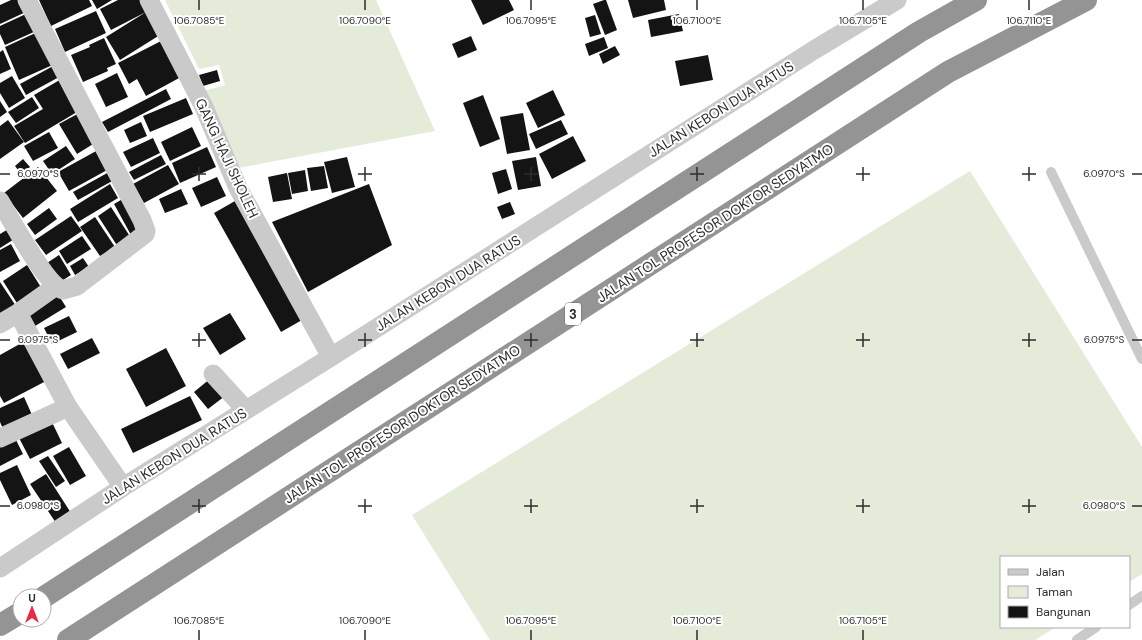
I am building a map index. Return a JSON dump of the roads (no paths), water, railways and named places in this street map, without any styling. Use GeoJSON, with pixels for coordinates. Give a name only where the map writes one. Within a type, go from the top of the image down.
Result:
{"type":"FeatureCollection","features":[{"type":"Feature","properties":{"kind":"highway"},"geometry":{"type":"LineString","coordinates":[[52,592],[919,32],[976,0]]}},
{"type":"Feature","properties":{"kind":"highway","name":"JALAN TOL PROFESOR DOKTOR SEDYATMO"},"geometry":{"type":"LineString","coordinates":[[68,640],[948,72],[1086,0]]}},
{"type":"Feature","properties":{"kind":"highway"},"geometry":{"type":"LineString","coordinates":[[0,625],[12,617]]}},
{"type":"Feature","properties":{"kind":"street"},"geometry":{"type":"LineString","coordinates":[[0,200],[33,257],[56,286],[63,290],[77,286],[119,252],[145,234],[146,231],[27,0]]}},
{"type":"Feature","properties":{"kind":"street","name":"GANG HAJI SHOLEH"},"geometry":{"type":"LineString","coordinates":[[149,0],[204,107],[238,188],[331,357]]}},
{"type":"Feature","properties":{"kind":"street","name":"JALAN KEBON DUA RATUS"},"geometry":{"type":"LineString","coordinates":[[0,568],[123,487],[331,357],[814,50],[897,0]]}},
{"type":"Feature","properties":{"kind":"street"},"geometry":{"type":"LineString","coordinates":[[0,324],[56,286]]}},
{"type":"Feature","properties":{"kind":"street"},"geometry":{"type":"LineString","coordinates":[[18,313],[68,407],[123,487]]}},
{"type":"Feature","properties":{"kind":"street"},"geometry":{"type":"LineString","coordinates":[[213,374],[246,410]]}},
{"type":"Feature","properties":{"kind":"street"},"geometry":{"type":"LineString","coordinates":[[0,438],[68,407]]}},
{"type":"Feature","properties":{"kind":"lane"},"geometry":{"type":"LineString","coordinates":[[1051,172],[1142,359]]}},
{"type":"Feature","properties":{"kind":"lane"},"geometry":{"type":"LineString","coordinates":[[1130,604],[1142,596]]}},
{"type":"Feature","properties":{"kind":"lane"},"geometry":{"type":"LineString","coordinates":[[1077,640],[1095,628]]}}]}
